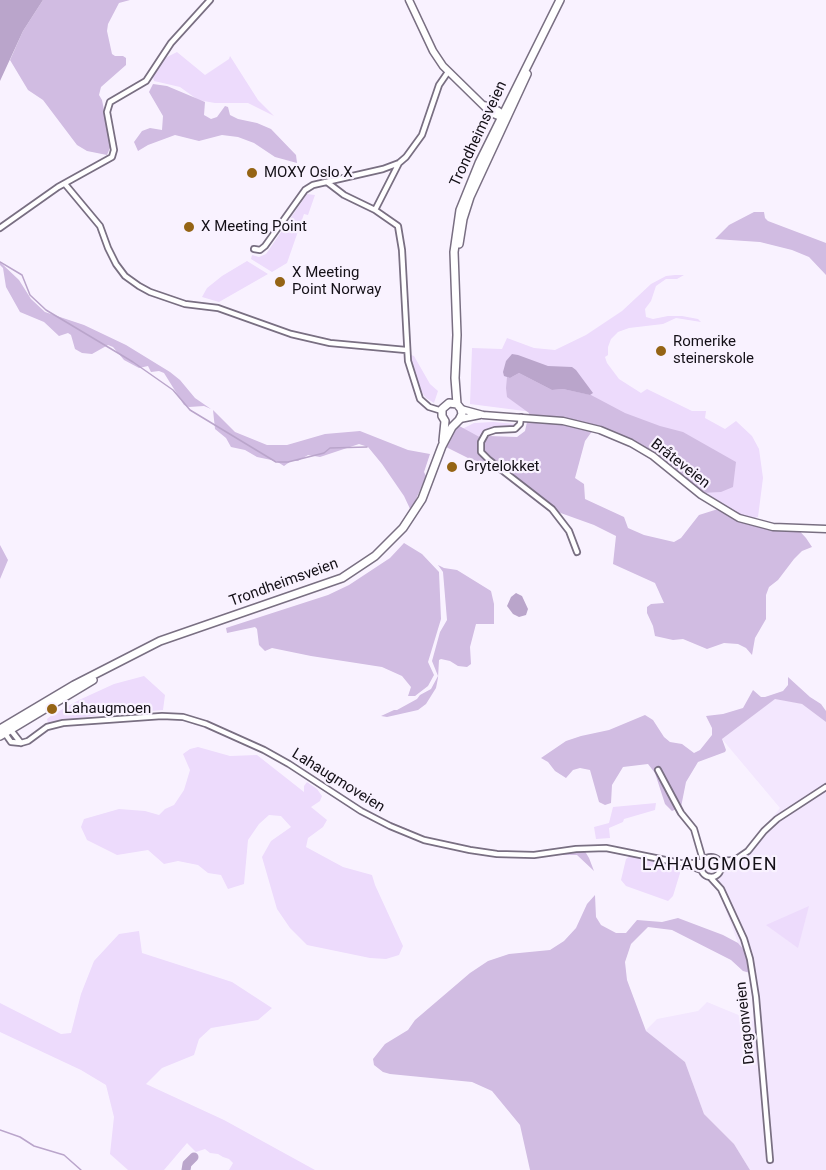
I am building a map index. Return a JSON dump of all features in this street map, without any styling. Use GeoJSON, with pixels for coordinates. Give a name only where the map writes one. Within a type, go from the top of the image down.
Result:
{"type":"FeatureCollection","features":[{"type":"Feature","properties":{"kind":"main road"},"geometry":{"type":"LineString","coordinates":[[409,0],[433,51],[448,72],[484,105],[504,117]]}},
{"type":"Feature","properties":{"kind":"main road","name":"Trondheimsveien"},"geometry":{"type":"LineString","coordinates":[[442,446],[457,421],[459,407],[455,378],[454,246],[460,210],[474,173],[504,117],[560,0]]}},
{"type":"Feature","properties":{"kind":"main road","name":"Trondheimsveien"},"geometry":{"type":"LineString","coordinates":[[449,403],[455,378]]}},
{"type":"Feature","properties":{"kind":"main road"},"geometry":{"type":"LineString","coordinates":[[457,421],[445,421],[442,411],[449,403],[459,407]]}},
{"type":"Feature","properties":{"kind":"main road","name":"Bråteveien"},"geometry":{"type":"LineString","coordinates":[[459,407],[483,415],[581,424],[623,440],[653,456],[715,505],[745,520],[778,528],[826,529]]}},
{"type":"Feature","properties":{"kind":"main road","name":"Bråteveien"},"geometry":{"type":"LineString","coordinates":[[457,421],[483,415]]}},
{"type":"Feature","properties":{"kind":"main road","name":"Trondheimsveien"},"geometry":{"type":"LineString","coordinates":[[4,731],[112,666],[171,637],[326,585],[362,566],[393,539],[413,514],[430,483],[442,446],[445,421]]}},
{"type":"Feature","properties":{"kind":"street"},"geometry":{"type":"LineString","coordinates":[[0,228],[65,184],[112,157],[114,150],[106,112],[110,102],[146,81],[171,43],[210,0]]}},
{"type":"Feature","properties":{"kind":"street"},"geometry":{"type":"LineString","coordinates":[[375,210],[399,163],[417,144],[439,85],[448,72]]}},
{"type":"Feature","properties":{"kind":"street"},"geometry":{"type":"LineString","coordinates":[[254,249],[260,250],[265,246],[305,190],[399,163]]}},
{"type":"Feature","properties":{"kind":"street"},"geometry":{"type":"LineString","coordinates":[[327,182],[344,195],[395,222],[400,235],[406,350],[413,381],[420,399],[429,407],[442,411]]}},
{"type":"Feature","properties":{"kind":"street"},"geometry":{"type":"LineString","coordinates":[[65,184],[100,226],[108,248],[120,270],[150,292],[185,304],[218,308],[291,334],[330,343],[406,350]]}},
{"type":"Feature","properties":{"kind":"street"},"geometry":{"type":"LineString","coordinates":[[521,417],[520,424],[515,429],[486,433],[481,442],[481,452],[552,509],[569,531],[577,552]]}},
{"type":"Feature","properties":{"kind":"street","name":"Lahaugmoveien"},"geometry":{"type":"LineString","coordinates":[[4,731],[11,742],[21,743],[47,728],[63,723],[162,716],[187,718],[206,723],[264,750],[369,815],[424,840],[496,854],[534,855],[576,849],[606,848],[685,864],[701,870]]}},
{"type":"Feature","properties":{"kind":"street"},"geometry":{"type":"LineString","coordinates":[[658,770],[679,811],[694,829],[700,846],[701,870],[710,877],[748,850],[777,819],[826,787]]}},
{"type":"Feature","properties":{"kind":"street"},"geometry":{"type":"LineString","coordinates":[[700,846],[710,857],[719,861],[736,860]]}},
{"type":"Feature","properties":{"kind":"street"},"geometry":{"type":"LineString","coordinates":[[702,861],[710,857]]}},
{"type":"Feature","properties":{"kind":"street","name":"Lahaugmoveien"},"geometry":{"type":"LineString","coordinates":[[685,864],[702,861]]}},
{"type":"Feature","properties":{"kind":"street"},"geometry":{"type":"LineString","coordinates":[[719,861],[719,872]]}},
{"type":"Feature","properties":{"kind":"street","name":"Dragonveien"},"geometry":{"type":"LineString","coordinates":[[719,872],[721,889],[746,945],[752,968],[770,1160]]}},
{"type":"Feature","properties":{"kind":"street","name":"Dragonveien"},"geometry":{"type":"LineString","coordinates":[[710,877],[721,889]]}},
{"type":"Feature","properties":{"kind":"shaded area"},"geometry":{"type":"Polygon","coordinates":[[[0,0],[43,0],[23,31],[0,81],[0,0]]]}},
{"type":"Feature","properties":{"kind":"shaded area"},"geometry":{"type":"Polygon","coordinates":[[[43,0],[130,0],[119,3],[108,24],[107,31],[112,54],[126,58],[126,65],[101,87],[99,95],[111,145],[107,155],[87,151],[77,145],[43,100],[28,90],[10,60],[23,31],[43,0]]]}},
{"type":"Feature","properties":{"kind":"shaded area"},"geometry":{"type":"Polygon","coordinates":[[[177,52],[205,75],[230,56],[258,100],[274,116],[248,103],[215,103],[198,100],[180,87],[154,81],[153,77],[165,58],[177,52]]]}},
{"type":"Feature","properties":{"kind":"shaded area"},"geometry":{"type":"Polygon","coordinates":[[[153,84],[167,86],[205,102],[204,115],[211,119],[217,117],[225,106],[228,107],[230,115],[238,119],[271,129],[296,155],[297,163],[275,157],[254,143],[238,137],[222,135],[199,141],[175,135],[138,151],[134,142],[142,131],[150,128],[162,130],[163,116],[149,92],[153,84]]]}},
{"type":"Feature","properties":{"kind":"shaded area"},"geometry":{"type":"Polygon","coordinates":[[[307,194],[315,195],[308,215],[304,214],[287,263],[272,272],[251,259],[252,255],[259,257],[266,254],[307,194]]]}},
{"type":"Feature","properties":{"kind":"shaded area"},"geometry":{"type":"Polygon","coordinates":[[[754,212],[764,212],[768,221],[826,243],[826,275],[809,257],[792,250],[760,242],[715,239],[729,225],[754,212]]]}},
{"type":"Feature","properties":{"kind":"shaded area"},"geometry":{"type":"Polygon","coordinates":[[[247,261],[268,274],[219,302],[202,297],[207,288],[222,276],[247,261]]]}},
{"type":"Feature","properties":{"kind":"shaded area"},"geometry":{"type":"Polygon","coordinates":[[[0,262],[19,280],[31,299],[45,312],[84,325],[126,345],[170,372],[195,398],[211,409],[204,406],[184,405],[164,373],[151,372],[148,366],[139,368],[124,360],[113,347],[108,345],[92,354],[82,353],[75,349],[71,335],[68,333],[59,336],[44,322],[20,312],[6,287],[0,262]]]}},
{"type":"Feature","properties":{"kind":"shaded area"},"geometry":{"type":"Polygon","coordinates":[[[684,275],[677,279],[666,279],[656,286],[651,301],[645,309],[646,317],[653,319],[682,316],[698,319],[701,322],[676,318],[663,324],[629,328],[618,332],[611,339],[608,355],[605,357],[619,379],[641,393],[647,389],[692,411],[706,411],[705,418],[725,429],[736,421],[752,436],[759,449],[763,478],[758,517],[752,519],[725,508],[632,439],[540,413],[470,404],[472,348],[502,349],[507,338],[534,348],[555,350],[586,335],[622,311],[651,284],[666,276],[684,275]]]}},
{"type":"Feature","properties":{"kind":"shaded area"},"geometry":{"type":"Polygon","coordinates":[[[512,354],[548,366],[572,367],[593,393],[590,395],[563,389],[552,390],[519,373],[510,378],[504,376],[506,361],[512,354]]]}},
{"type":"Feature","properties":{"kind":"shaded area"},"geometry":{"type":"Polygon","coordinates":[[[411,355],[414,356],[430,384],[438,391],[434,403],[426,398],[419,389],[410,360],[411,355]]]}},
{"type":"Feature","properties":{"kind":"shaded area"},"geometry":{"type":"Polygon","coordinates":[[[519,373],[552,390],[563,389],[591,395],[625,413],[683,432],[736,462],[733,487],[721,492],[701,493],[634,444],[593,430],[585,441],[575,478],[584,484],[585,499],[624,517],[628,528],[644,535],[674,542],[681,538],[699,515],[718,509],[731,509],[759,522],[795,526],[806,538],[812,547],[802,551],[778,580],[769,587],[766,595],[766,619],[755,638],[752,655],[738,644],[724,643],[707,649],[683,639],[673,640],[655,636],[647,607],[651,604],[664,603],[655,583],[613,564],[616,536],[594,525],[544,507],[516,482],[493,466],[470,459],[444,446],[452,422],[485,440],[489,436],[517,437],[525,431],[529,413],[507,397],[506,388],[507,377],[510,378],[519,373]]]}},
{"type":"Feature","properties":{"kind":"shaded area"},"geometry":{"type":"Polygon","coordinates":[[[213,410],[235,432],[267,445],[287,445],[325,434],[360,431],[408,450],[430,454],[424,472],[426,476],[414,504],[415,514],[412,513],[404,496],[368,447],[359,444],[320,457],[308,455],[284,466],[276,461],[257,457],[245,450],[231,447],[226,438],[215,429],[213,410]]]}},
{"type":"Feature","properties":{"kind":"shaded area"},"geometry":{"type":"Polygon","coordinates":[[[474,423],[516,424],[510,428],[488,430],[481,437],[475,449],[460,430],[474,423]]]}},
{"type":"Feature","properties":{"kind":"shaded area"},"geometry":{"type":"Polygon","coordinates":[[[404,543],[422,554],[439,572],[441,619],[428,662],[434,675],[428,686],[415,696],[408,696],[411,687],[402,676],[382,667],[272,648],[265,651],[259,645],[255,627],[227,633],[226,628],[328,595],[349,585],[390,558],[404,543]]]}},
{"type":"Feature","properties":{"kind":"shaded area"},"geometry":{"type":"Polygon","coordinates":[[[0,545],[8,560],[0,579],[0,545]]]}},
{"type":"Feature","properties":{"kind":"shaded area"},"geometry":{"type":"Polygon","coordinates":[[[438,565],[457,570],[491,591],[494,604],[494,624],[476,624],[470,647],[471,664],[467,667],[439,660],[438,678],[436,688],[426,704],[418,710],[387,717],[381,716],[417,699],[431,689],[438,676],[432,661],[440,632],[447,620],[443,572],[438,565]]]}},
{"type":"Feature","properties":{"kind":"shaded area"},"geometry":{"type":"Polygon","coordinates":[[[516,593],[522,596],[528,609],[526,615],[519,617],[513,614],[507,606],[511,597],[516,593]]]}},
{"type":"Feature","properties":{"kind":"shaded area"},"geometry":{"type":"Polygon","coordinates":[[[144,676],[165,695],[163,710],[100,715],[48,723],[47,719],[52,715],[79,700],[114,684],[144,676]]]}},
{"type":"Feature","properties":{"kind":"shaded area"},"geometry":{"type":"Polygon","coordinates":[[[788,677],[821,704],[826,711],[826,722],[802,704],[775,699],[722,739],[725,752],[698,762],[686,782],[681,807],[672,811],[665,804],[655,773],[648,764],[623,767],[612,785],[611,803],[605,805],[599,802],[590,770],[580,768],[573,770],[566,778],[541,758],[566,741],[609,730],[645,715],[653,720],[670,742],[682,744],[694,753],[700,750],[712,735],[712,728],[706,716],[743,708],[753,690],[761,697],[783,691],[788,685],[788,677]]]}},
{"type":"Feature","properties":{"kind":"shaded area"},"geometry":{"type":"Polygon","coordinates":[[[775,698],[802,704],[826,722],[826,1170],[750,1170],[734,1144],[704,1114],[685,1062],[645,1031],[657,1019],[698,1011],[707,1002],[753,1021],[754,996],[745,951],[738,943],[713,876],[740,858],[780,808],[722,739],[775,698]]]}},
{"type":"Feature","properties":{"kind":"shaded area"},"geometry":{"type":"Polygon","coordinates":[[[198,747],[230,756],[257,755],[304,792],[307,782],[317,789],[322,796],[320,801],[311,807],[327,820],[323,827],[308,838],[306,847],[343,867],[372,875],[403,946],[399,955],[386,959],[370,958],[307,945],[290,928],[277,909],[262,857],[271,841],[291,827],[281,816],[269,815],[259,824],[248,840],[244,884],[228,889],[221,875],[208,873],[198,865],[178,861],[164,864],[148,850],[117,855],[87,840],[81,827],[84,819],[119,809],[145,811],[159,815],[174,805],[184,790],[190,770],[183,754],[198,747]]]}},
{"type":"Feature","properties":{"kind":"shaded area"},"geometry":{"type":"Polygon","coordinates":[[[656,803],[655,810],[624,819],[623,822],[609,828],[610,838],[596,839],[594,827],[609,823],[613,807],[656,803]]]}},
{"type":"Feature","properties":{"kind":"shaded area"},"geometry":{"type":"Polygon","coordinates":[[[373,815],[410,830],[418,836],[446,845],[485,851],[567,852],[583,848],[594,871],[577,855],[495,854],[434,843],[407,834],[373,818],[373,815]]]}},
{"type":"Feature","properties":{"kind":"shaded area"},"geometry":{"type":"Polygon","coordinates":[[[630,856],[678,866],[680,873],[673,896],[668,901],[626,886],[621,880],[626,859],[630,856]]]}},
{"type":"Feature","properties":{"kind":"shaded area"},"geometry":{"type":"Polygon","coordinates":[[[595,895],[596,917],[601,925],[616,933],[626,933],[637,920],[662,922],[678,918],[723,935],[738,943],[745,951],[750,973],[743,971],[731,960],[672,930],[648,927],[631,944],[625,962],[627,980],[646,1031],[685,1062],[704,1114],[734,1144],[750,1170],[530,1170],[520,1125],[492,1091],[472,1082],[390,1074],[374,1065],[373,1059],[385,1044],[408,1030],[415,1020],[470,973],[488,961],[509,954],[550,950],[564,941],[576,928],[587,904],[595,895]]]}},
{"type":"Feature","properties":{"kind":"shaded area"},"geometry":{"type":"Polygon","coordinates":[[[809,906],[798,948],[766,925],[809,906]]]}},
{"type":"Feature","properties":{"kind":"shaded area"},"geometry":{"type":"Polygon","coordinates":[[[139,931],[142,953],[232,982],[272,1008],[258,1020],[211,1028],[199,1039],[194,1055],[162,1068],[146,1084],[224,1120],[315,1170],[229,1170],[233,1163],[229,1159],[205,1149],[196,1152],[187,1143],[164,1170],[128,1170],[110,1154],[114,1117],[106,1085],[81,1070],[0,1032],[0,1003],[61,1034],[71,1033],[81,994],[94,961],[119,934],[139,931]]]}},
{"type":"Feature","properties":{"kind":"waterway"},"geometry":{"type":"LineString","coordinates":[[0,262],[22,275],[30,295],[46,310],[133,362],[173,390],[190,410],[276,462],[288,462],[324,453],[330,448],[367,447]]}},
{"type":"Feature","properties":{"kind":"waterway"},"geometry":{"type":"LineString","coordinates":[[0,1130],[20,1137],[34,1146],[64,1155],[81,1170]]}},
{"type":"Feature","properties":{"kind":"waterway"},"geometry":{"type":"LineString","coordinates":[[186,1170],[187,1164],[194,1157]]}},
{"type":"Feature","properties":{"kind":"place","name":"MOXY Oslo X"},"geometry":{"type":"Point","coordinates":[252,173]}},
{"type":"Feature","properties":{"kind":"place","name":"X Meeting Point"},"geometry":{"type":"Point","coordinates":[189,227]}},
{"type":"Feature","properties":{"kind":"place","name":"X Meeting Point Norway"},"geometry":{"type":"Point","coordinates":[280,282]}},
{"type":"Feature","properties":{"kind":"place","name":"Romerike steinerskole"},"geometry":{"type":"Point","coordinates":[661,351]}},
{"type":"Feature","properties":{"kind":"place","name":"Grytelokket"},"geometry":{"type":"Point","coordinates":[452,467]}},
{"type":"Feature","properties":{"kind":"place","name":"Lahaugmoen"},"geometry":{"type":"Point","coordinates":[52,709]}},
{"type":"Feature","properties":{"kind":"district","name":"LAHAUGMOEN"},"geometry":{"type":"Point","coordinates":[710,865]}}]}
